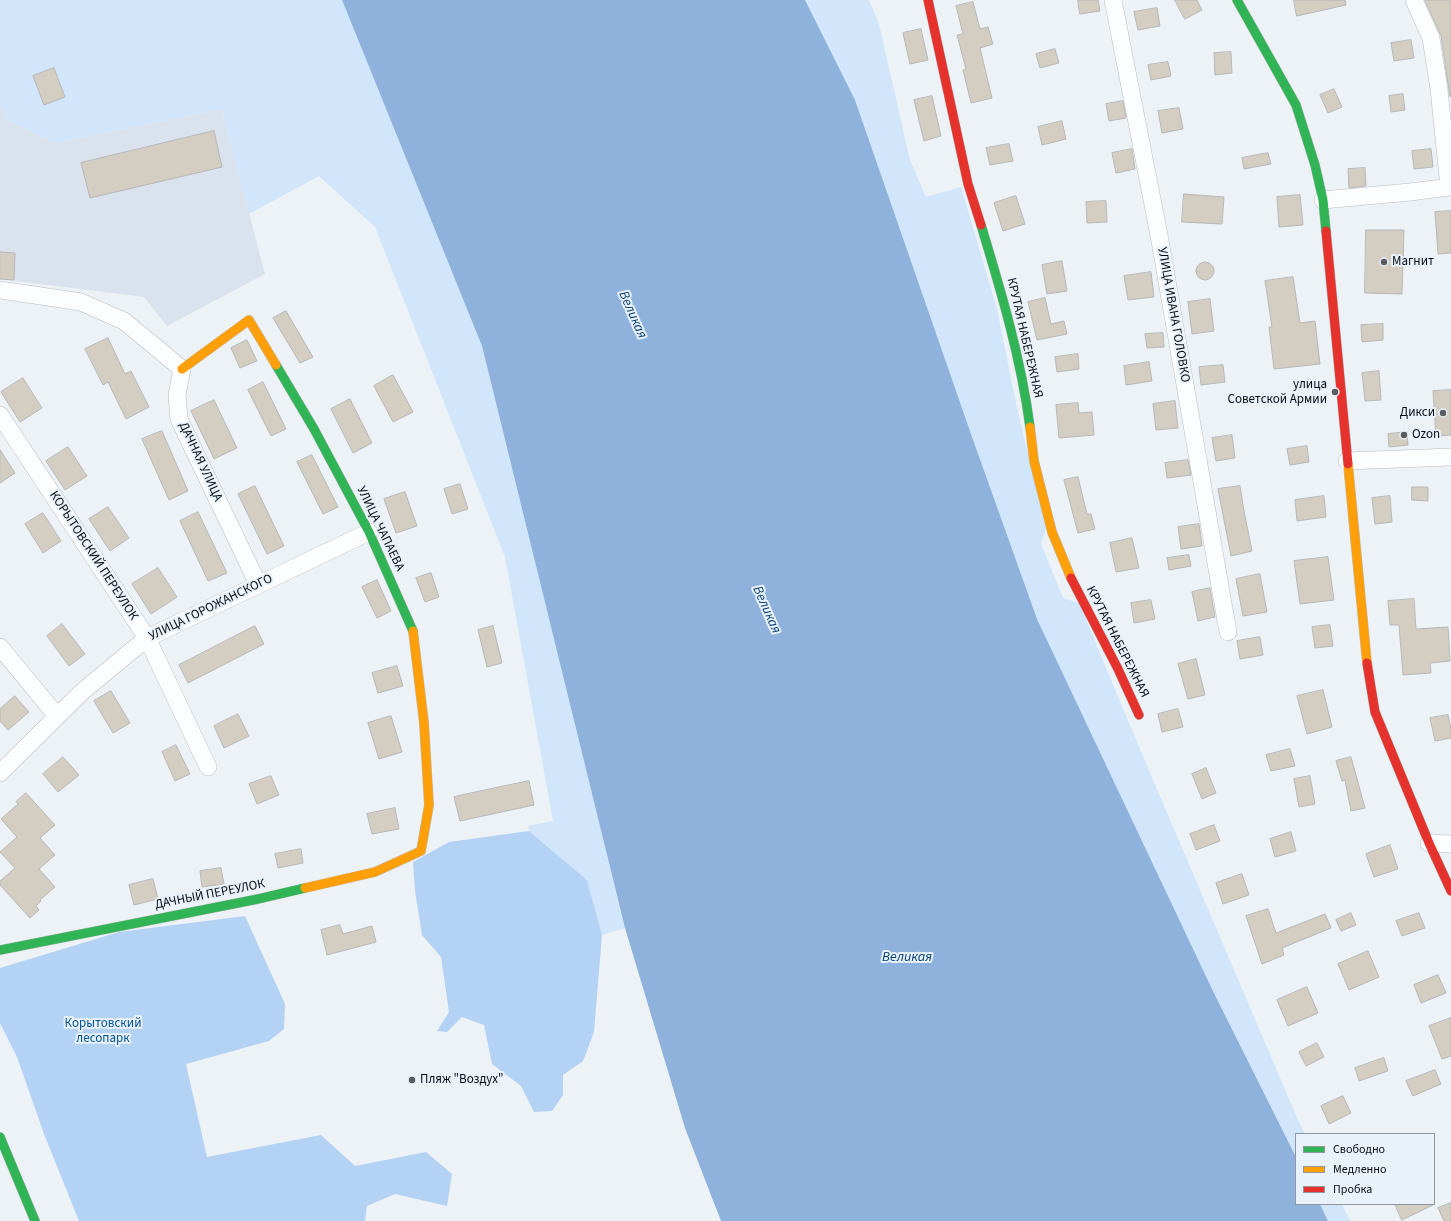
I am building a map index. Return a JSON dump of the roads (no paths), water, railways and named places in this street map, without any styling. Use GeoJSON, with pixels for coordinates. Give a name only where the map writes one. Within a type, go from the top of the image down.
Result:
{"type":"FeatureCollection","features":[{"type":"Feature","properties":{"kind":"street","name":"КРУТАЯ НАБЕРЕЖНАЯ"},"geometry":{"type":"LineString","coordinates":[[928,0],[968,184],[991,258],[1015,346],[1026,396],[1034,461],[1052,532],[1072,582],[1118,669],[1139,715]]}},
{"type":"Feature","properties":{"kind":"street","name":"УЛИЦА ИВАНА ГОЛОВКО"},"geometry":{"type":"LineString","coordinates":[[1113,0],[1159,235],[1228,632]]}},
{"type":"Feature","properties":{"kind":"street"},"geometry":{"type":"LineString","coordinates":[[1237,0],[1296,105],[1316,165],[1323,200],[1366,658],[1375,712],[1429,843],[1451,891]]}},
{"type":"Feature","properties":{"kind":"street"},"geometry":{"type":"LineString","coordinates":[[1323,200],[1450,187],[1431,38],[1414,0]]}},
{"type":"Feature","properties":{"kind":"street"},"geometry":{"type":"LineString","coordinates":[[0,290],[81,302],[124,321],[182,369]]}},
{"type":"Feature","properties":{"kind":"street","name":"УЛИЦА ЧАПАЕВА"},"geometry":{"type":"LineString","coordinates":[[182,369],[249,320],[314,429],[369,532],[413,630],[424,723],[429,805],[421,851]]}},
{"type":"Feature","properties":{"kind":"street","name":"ДАЧНАЯ УЛИЦА"},"geometry":{"type":"LineString","coordinates":[[182,369],[178,395],[179,419],[258,584]]}},
{"type":"Feature","properties":{"kind":"street","name":"КОРЫТОВСКИЙ ПЕРЕУЛОК"},"geometry":{"type":"LineString","coordinates":[[0,415],[147,638],[208,767]]}},
{"type":"Feature","properties":{"kind":"street"},"geometry":{"type":"LineString","coordinates":[[1347,461],[1451,457]]}},
{"type":"Feature","properties":{"kind":"street","name":"УЛИЦА ГОРОЖАНСКОГО"},"geometry":{"type":"LineString","coordinates":[[0,773],[83,691],[147,638],[369,532]]}},
{"type":"Feature","properties":{"kind":"street"},"geometry":{"type":"LineString","coordinates":[[0,646],[57,716]]}},
{"type":"Feature","properties":{"kind":"street"},"geometry":{"type":"LineString","coordinates":[[1429,843],[1451,844]]}},
{"type":"Feature","properties":{"kind":"street","name":"ДАЧНЫЙ ПЕРЕУЛОК"},"geometry":{"type":"LineString","coordinates":[[0,950],[258,899],[375,872],[421,851]]}},
{"type":"Feature","properties":{"kind":"street"},"geometry":{"type":"LineString","coordinates":[[0,1137],[36,1221]]}},
{"type":"Feature","properties":{"kind":"water","name":"Великая"},"geometry":{"type":"Polygon","coordinates":[[[342,0],[805,0],[855,100],[1037,619],[1212,989],[1295,1155],[1295,1205],[1320,1205],[1328,1221],[721,1221],[685,1128],[625,928],[482,346],[342,0]]]}},
{"type":"Feature","properties":{"kind":"place","name":"Магнит"},"geometry":{"type":"Point","coordinates":[1384,262]}},
{"type":"Feature","properties":{"kind":"place","name":"улица Советской Армии"},"geometry":{"type":"Point","coordinates":[1335,392]}},
{"type":"Feature","properties":{"kind":"place","name":"Дикси"},"geometry":{"type":"Point","coordinates":[1443,413]}},
{"type":"Feature","properties":{"kind":"place","name":"Ozon"},"geometry":{"type":"Point","coordinates":[1404,435]}},
{"type":"Feature","properties":{"kind":"place","name":"Пляж \"Воздух\""},"geometry":{"type":"Point","coordinates":[412,1080]}},
{"type":"Feature","properties":{"kind":"park label","name":"Корытовский лесопарк"},"geometry":{"type":"Point","coordinates":[103,1032]}}]}
